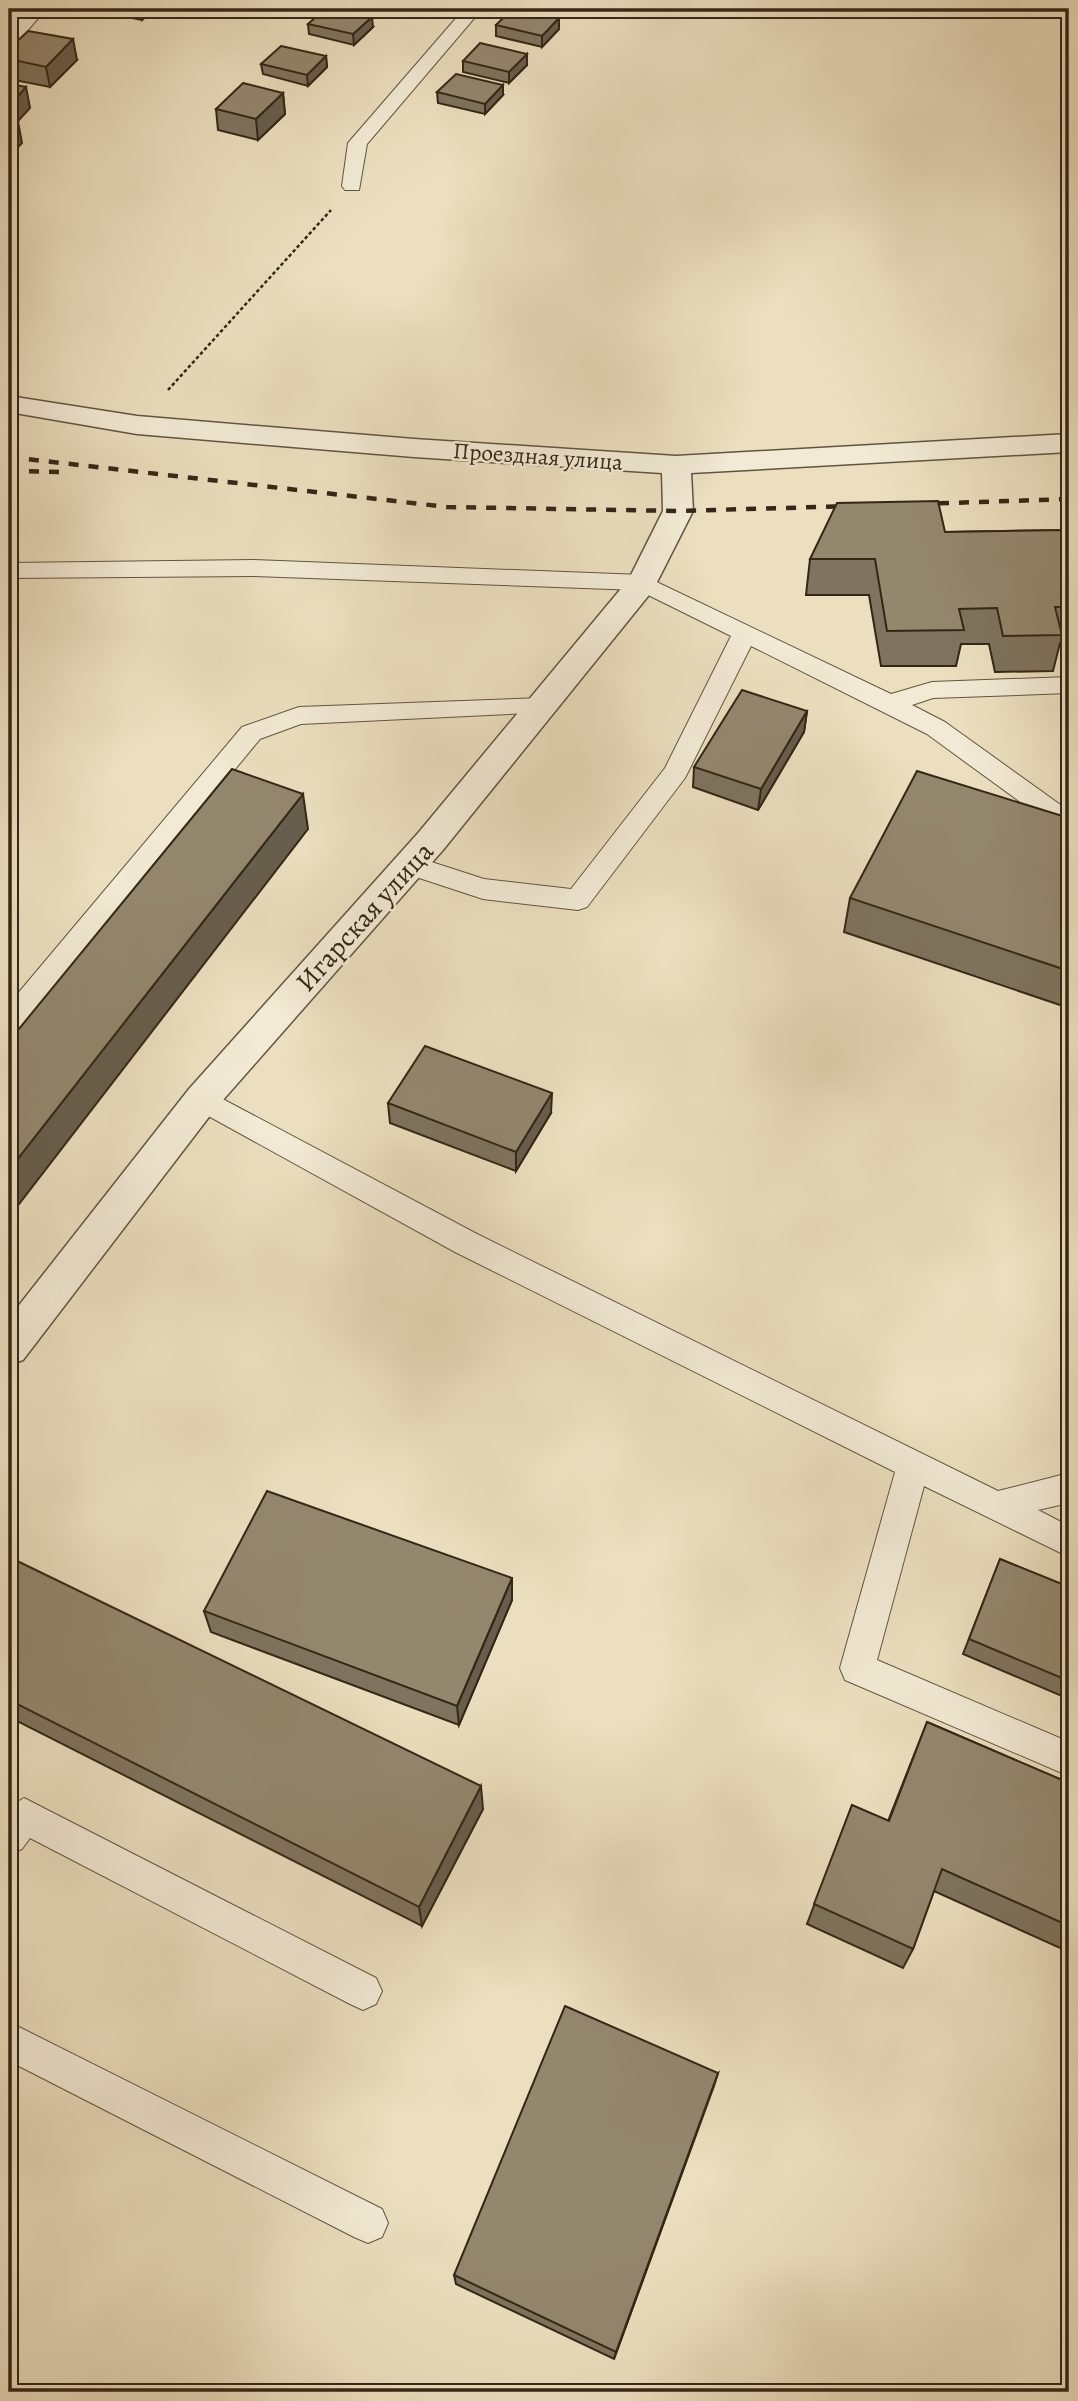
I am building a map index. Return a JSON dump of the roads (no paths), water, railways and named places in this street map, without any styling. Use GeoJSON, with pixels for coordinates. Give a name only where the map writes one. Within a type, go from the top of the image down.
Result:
{"type":"FeatureCollection","features":[{"type":"Feature","properties":{"kind":"street","name":"Проездная улица"},"geometry":{"type":"LineString","coordinates":[[9,404],[137,425],[414,448],[676,465],[1069,443]]}},
{"type":"Feature","properties":{"kind":"street","name":"Игарская улица"},"geometry":{"type":"LineString","coordinates":[[9,1348],[202,1099],[410,865],[642,583],[678,512],[676,465]]}},
{"type":"Feature","properties":{"kind":"lane"},"geometry":{"type":"LineString","coordinates":[[9,41],[37,9]]}},
{"type":"Feature","properties":{"kind":"lane"},"geometry":{"type":"LineString","coordinates":[[352,186],[358,144],[473,9]]}},
{"type":"Feature","properties":{"kind":"lane"},"geometry":{"type":"LineString","coordinates":[[9,571],[254,568],[642,583],[936,728],[1069,824]]}},
{"type":"Feature","properties":{"kind":"lane"},"geometry":{"type":"LineString","coordinates":[[410,865],[483,889],[578,901],[676,772],[745,633]]}},
{"type":"Feature","properties":{"kind":"lane"},"geometry":{"type":"LineString","coordinates":[[889,703],[932,690],[1069,685]]}},
{"type":"Feature","properties":{"kind":"lane"},"geometry":{"type":"LineString","coordinates":[[9,1023],[251,733],[299,716],[543,706]]}},
{"type":"Feature","properties":{"kind":"lane"},"geometry":{"type":"LineString","coordinates":[[202,1099],[466,1243],[1069,1542]]}},
{"type":"Feature","properties":{"kind":"lane"},"geometry":{"type":"LineString","coordinates":[[913,1465],[857,1668],[1069,1759]]}},
{"type":"Feature","properties":{"kind":"lane"},"geometry":{"type":"LineString","coordinates":[[997,1506],[1069,1488]]}},
{"type":"Feature","properties":{"kind":"lane"},"geometry":{"type":"LineString","coordinates":[[9,1836],[24,1816],[363,1991]]}},
{"type":"Feature","properties":{"kind":"lane"},"geometry":{"type":"LineString","coordinates":[[9,2041],[368,2223]]}},
{"type":"Feature","properties":{"kind":"railway"},"geometry":{"type":"LineString","coordinates":[[9,457],[447,507],[678,511],[853,506]]}},
{"type":"Feature","properties":{"kind":"railway"},"geometry":{"type":"LineString","coordinates":[[9,471],[64,472]]}},
{"type":"Feature","properties":{"kind":"railway"},"geometry":{"type":"LineString","coordinates":[[919,504],[1069,499]]}}]}
